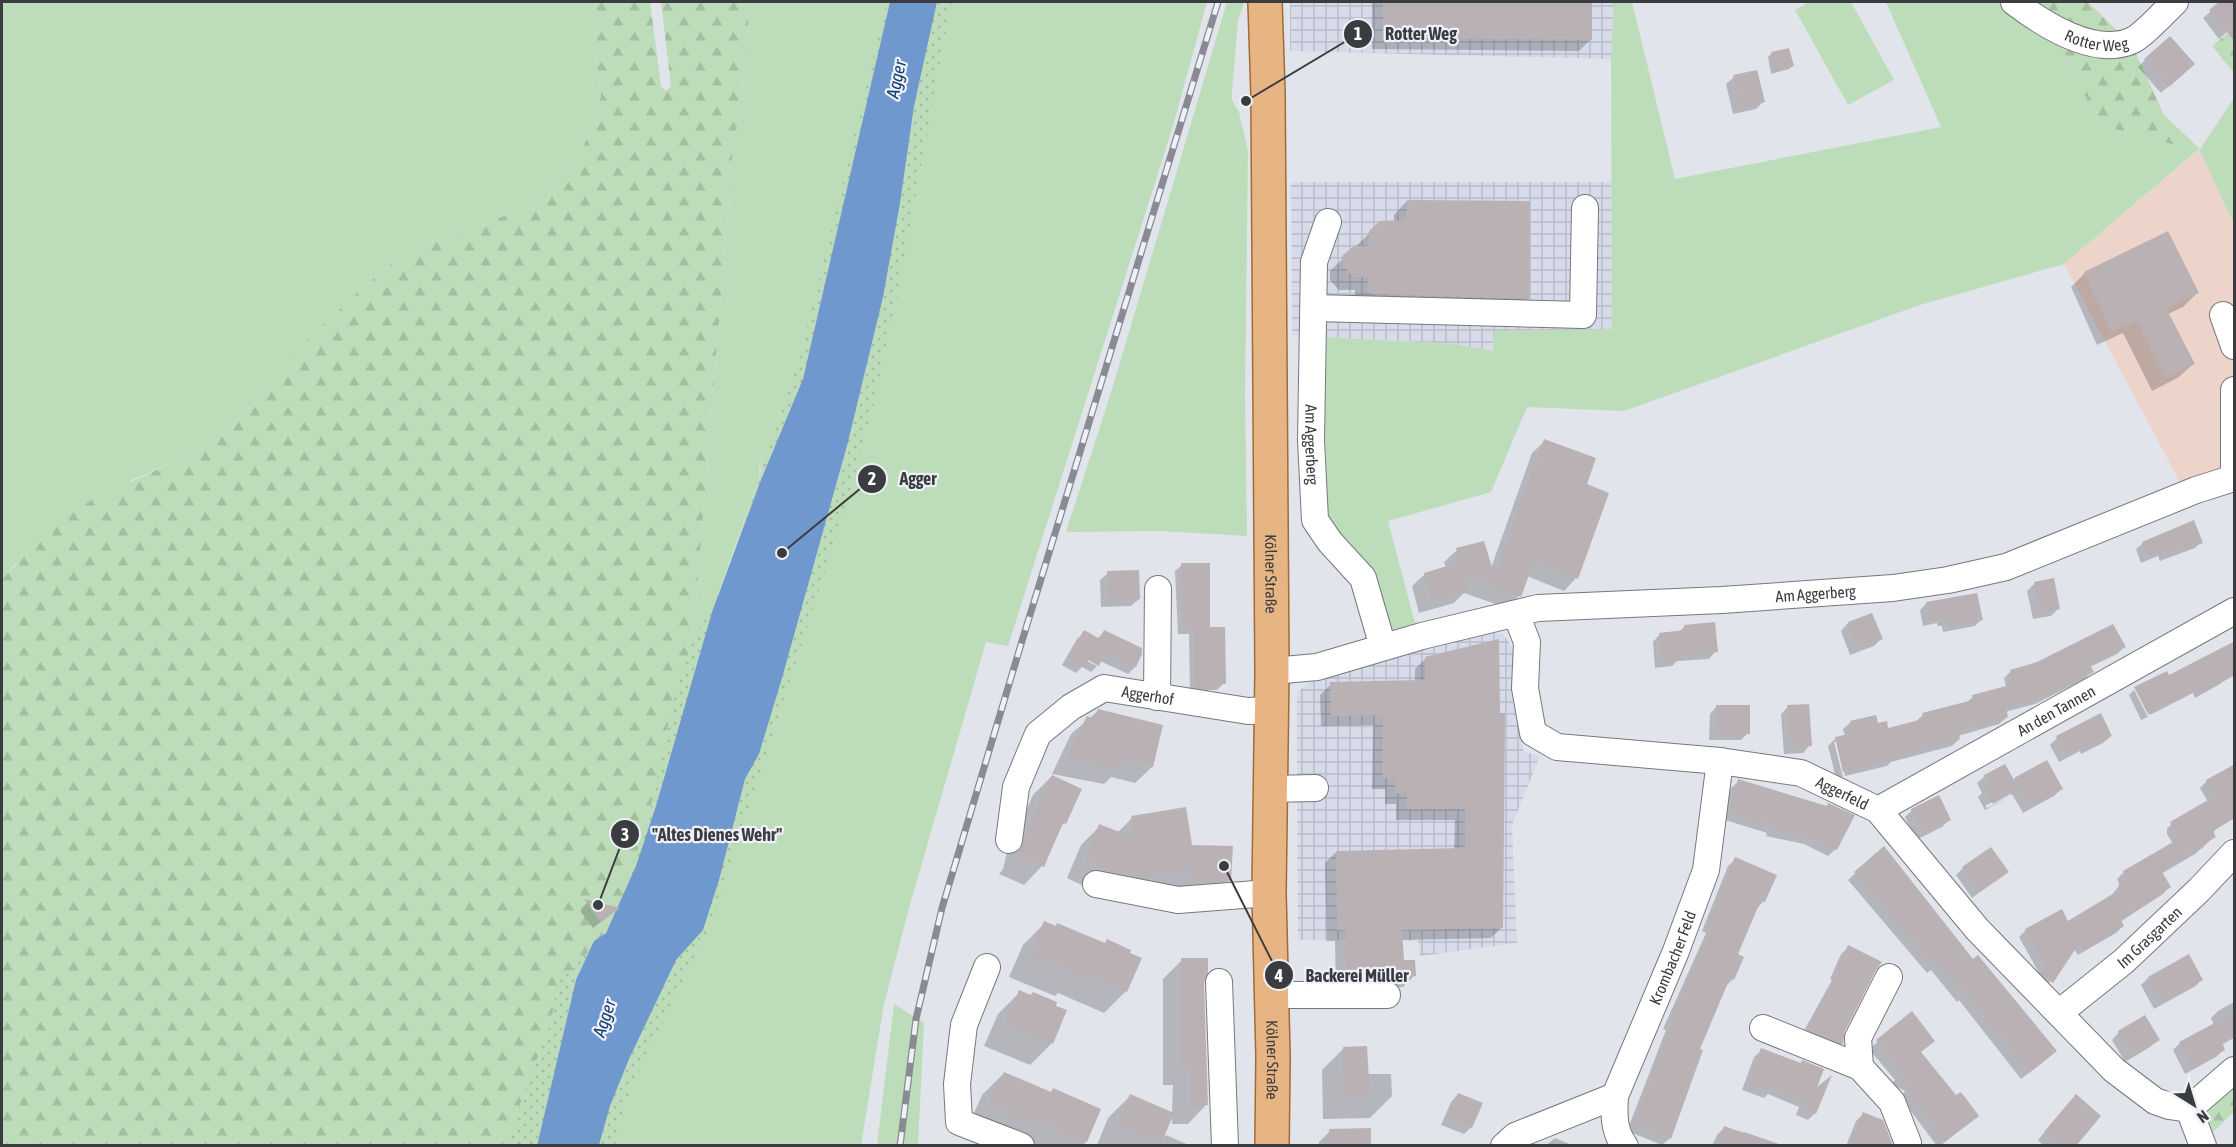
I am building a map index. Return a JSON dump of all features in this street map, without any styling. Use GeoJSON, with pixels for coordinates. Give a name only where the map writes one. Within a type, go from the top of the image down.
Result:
{"type":"FeatureCollection","features":[{"type":"Feature","properties":{"kind":"main road","name":"Kölner Straße"},"geometry":{"type":"LineString","coordinates":[[1265,2],[1268,94],[1272,670],[1269,893],[1272,994],[1272,1146]]}},
{"type":"Feature","properties":{"kind":"street","name":"Rotter Weg"},"geometry":{"type":"LineString","coordinates":[[2014,2],[2063,34],[2090,43],[2108,45],[2134,39],[2175,2]]}},
{"type":"Feature","properties":{"kind":"street"},"geometry":{"type":"LineString","coordinates":[[1314,308],[1583,315],[1585,208]]}},
{"type":"Feature","properties":{"kind":"street","name":"Am Aggerberg"},"geometry":{"type":"LineString","coordinates":[[1328,222],[1314,262],[1311,440],[1315,519],[1330,542],[1363,578],[1383,647]]}},
{"type":"Feature","properties":{"kind":"street"},"geometry":{"type":"LineString","coordinates":[[2223,315],[2235,346]]}},
{"type":"Feature","properties":{"kind":"street"},"geometry":{"type":"LineString","coordinates":[[2235,390],[2235,469]]}},
{"type":"Feature","properties":{"kind":"street","name":"Am Aggerberg"},"geometry":{"type":"LineString","coordinates":[[1272,670],[1317,667],[1422,636],[1538,609],[1893,588],[1948,580],[2006,567],[2196,490],[2235,478]]}},
{"type":"Feature","properties":{"kind":"street"},"geometry":{"type":"LineString","coordinates":[[1157,697],[1158,589]]}},
{"type":"Feature","properties":{"kind":"street","name":"An den Tannen"},"geometry":{"type":"LineString","coordinates":[[1878,810],[2235,611]]}},
{"type":"Feature","properties":{"kind":"street","name":"Aggerfeld"},"geometry":{"type":"LineString","coordinates":[[1516,614],[1527,642],[1525,688],[1533,733],[1557,747],[1720,761],[1801,773],[1878,810],[1977,929],[2114,1070],[2155,1101],[2189,1109]]}},
{"type":"Feature","properties":{"kind":"street","name":"Aggerhof"},"geometry":{"type":"LineString","coordinates":[[1009,840],[1016,787],[1038,734],[1071,707],[1104,688],[1248,711],[1271,710]]}},
{"type":"Feature","properties":{"kind":"street","name":"Krombacher Feld"},"geometry":{"type":"LineString","coordinates":[[1625,1146],[1614,1119],[1616,1096],[1676,951],[1706,870],[1720,761]]}},
{"type":"Feature","properties":{"kind":"street"},"geometry":{"type":"LineString","coordinates":[[1270,789],[1315,788]]}},
{"type":"Feature","properties":{"kind":"street","name":"Im Grasgarten"},"geometry":{"type":"LineString","coordinates":[[2059,1013],[2124,961],[2235,854]]}},
{"type":"Feature","properties":{"kind":"street"},"geometry":{"type":"LineString","coordinates":[[1096,884],[1178,900],[1269,893]]}},
{"type":"Feature","properties":{"kind":"street"},"geometry":{"type":"LineString","coordinates":[[987,967],[964,1025],[957,1084],[958,1134],[1021,1146]]}},
{"type":"Feature","properties":{"kind":"street"},"geometry":{"type":"LineString","coordinates":[[1860,1067],[1858,1038],[1889,977]]}},
{"type":"Feature","properties":{"kind":"street"},"geometry":{"type":"LineString","coordinates":[[1219,982],[1225,1146]]}},
{"type":"Feature","properties":{"kind":"street"},"geometry":{"type":"LineString","coordinates":[[1272,994],[1388,995]]}},
{"type":"Feature","properties":{"kind":"street"},"geometry":{"type":"LineString","coordinates":[[1763,1028],[1860,1067],[1892,1102],[1908,1143],[1906,1146]]}},
{"type":"Feature","properties":{"kind":"street"},"geometry":{"type":"LineString","coordinates":[[2203,1146],[2189,1109],[2235,1070]]}},
{"type":"Feature","properties":{"kind":"street"},"geometry":{"type":"LineString","coordinates":[[1504,1146],[1515,1136],[1616,1096]]}},
{"type":"Feature","properties":{"kind":"shaded area"},"geometry":{"type":"Polygon","coordinates":[[[1290,2],[1614,2],[1611,59],[1290,51],[1290,2]]]}},
{"type":"Feature","properties":{"kind":"shaded area"},"geometry":{"type":"Polygon","coordinates":[[[2200,149],[2234,224],[2234,466],[2183,488],[2064,264],[2200,149]]]}},
{"type":"Feature","properties":{"kind":"shaded area"},"geometry":{"type":"Polygon","coordinates":[[[1291,182],[1611,182],[1612,330],[1494,331],[1493,351],[1456,344],[1292,335],[1291,182]]]}},
{"type":"Feature","properties":{"kind":"shaded area"},"geometry":{"type":"Polygon","coordinates":[[[1492,632],[1502,634],[1514,652],[1513,702],[1524,752],[1540,756],[1512,825],[1517,943],[1420,956],[1418,941],[1298,940],[1297,693],[1309,682],[1330,675],[1492,632]]]}},
{"type":"Feature","properties":{"kind":"green space"},"geometry":{"type":"Polygon","coordinates":[[[2,2],[595,2],[593,25],[601,96],[590,135],[565,173],[527,205],[474,230],[421,246],[391,264],[362,288],[291,357],[226,434],[183,458],[132,480],[14,565],[2,579],[2,2]]]}},
{"type":"Feature","properties":{"kind":"green space"},"geometry":{"type":"Polygon","coordinates":[[[595,2],[650,2],[661,86],[666,91],[671,86],[661,2],[750,2],[741,115],[734,137],[693,638],[636,866],[606,933],[594,941],[537,1145],[2,1146],[2,579],[47,532],[91,500],[183,458],[226,434],[255,402],[290,357],[362,288],[391,264],[421,246],[474,230],[527,205],[565,173],[590,135],[601,96],[593,25],[595,2]]]}},
{"type":"Feature","properties":{"kind":"green space"},"geometry":{"type":"Polygon","coordinates":[[[750,2],[890,2],[829,269],[761,480],[760,456],[759,477],[712,612],[636,866],[693,638],[734,137],[741,115],[750,2]]]}},
{"type":"Feature","properties":{"kind":"green space","name":"Agger"},"geometry":{"type":"Polygon","coordinates":[[[887,2],[953,2],[900,281],[874,403],[844,513],[712,923],[640,1068],[618,1125],[615,1145],[508,1146],[522,1098],[551,1022],[557,984],[608,932],[618,910],[651,809],[672,705],[693,638],[720,592],[800,357],[887,2]]]}},
{"type":"Feature","properties":{"kind":"green space"},"geometry":{"type":"Polygon","coordinates":[[[937,2],[1207,2],[1173,126],[1008,646],[986,642],[909,908],[884,1004],[861,1145],[599,1146],[937,2]]]}},
{"type":"Feature","properties":{"kind":"green space"},"geometry":{"type":"Polygon","coordinates":[[[1227,2],[1244,2],[1238,21],[1232,100],[1239,112],[1248,151],[1245,395],[1247,536],[1160,531],[1066,532],[1113,386],[1227,2]]]}},
{"type":"Feature","properties":{"kind":"green space"},"geometry":{"type":"Polygon","coordinates":[[[1614,2],[1632,2],[1675,179],[1941,127],[1886,2],[2034,2],[2038,5],[2098,121],[2135,137],[2200,149],[2234,98],[2234,224],[2199,149],[2064,264],[1920,305],[1624,411],[1527,407],[1491,492],[1388,521],[1415,623],[1393,630],[1370,569],[1327,519],[1323,337],[1456,344],[1493,351],[1494,331],[1612,329],[1611,59],[1614,2]]]}},
{"type":"Feature","properties":{"kind":"green space"},"geometry":{"type":"Polygon","coordinates":[[[1809,2],[1851,2],[1894,80],[1848,105],[1795,10],[1809,2]]]}},
{"type":"Feature","properties":{"kind":"green space"},"geometry":{"type":"Polygon","coordinates":[[[2034,2],[2088,2],[2132,45],[2164,115],[2200,149],[2135,137],[2098,121],[2038,5],[2034,2]]]}},
{"type":"Feature","properties":{"kind":"green space"},"geometry":{"type":"Polygon","coordinates":[[[2234,28],[2234,73],[2212,46],[2234,28]]]}},
{"type":"Feature","properties":{"kind":"green space"},"geometry":{"type":"Polygon","coordinates":[[[894,1004],[924,1023],[918,1145],[877,1145],[894,1004]]]}},
{"type":"Feature","properties":{"kind":"green space"},"geometry":{"type":"Polygon","coordinates":[[[2234,1083],[2234,1112],[2213,1132],[2204,1110],[2234,1083]]]}},
{"type":"Feature","properties":{"kind":"water","name":"Agger"},"geometry":{"type":"Polygon","coordinates":[[[890,2],[937,2],[914,106],[883,297],[848,442],[759,754],[745,779],[719,880],[703,930],[676,960],[629,1059],[610,1106],[599,1145],[537,1146],[576,980],[594,941],[606,933],[636,866],[656,806],[712,612],[761,480],[803,379],[890,2]]]}},
{"type":"Feature","properties":{"kind":"building"},"geometry":{"type":"Polygon","coordinates":[[[1383,2],[1592,2],[1592,40],[1383,38],[1383,2]]]}},
{"type":"Feature","properties":{"kind":"building"},"geometry":{"type":"Polygon","coordinates":[[[2219,2],[2235,2],[2235,42],[2209,10],[2219,2]]]}},
{"type":"Feature","properties":{"kind":"building"},"geometry":{"type":"Polygon","coordinates":[[[2170,36],[2195,64],[2169,87],[2144,59],[2170,36]]]}},
{"type":"Feature","properties":{"kind":"building"},"geometry":{"type":"Polygon","coordinates":[[[1789,48],[1794,66],[1774,72],[1771,52],[1789,48]]]}},
{"type":"Feature","properties":{"kind":"building"},"geometry":{"type":"Polygon","coordinates":[[[1757,70],[1765,102],[1740,108],[1733,75],[1757,70]]]}},
{"type":"Feature","properties":{"kind":"building"},"geometry":{"type":"Polygon","coordinates":[[[1407,200],[1530,201],[1530,299],[1371,294],[1368,291],[1368,277],[1353,277],[1343,266],[1342,256],[1354,246],[1368,246],[1369,231],[1380,221],[1406,220],[1407,200]]]}},
{"type":"Feature","properties":{"kind":"building"},"geometry":{"type":"Polygon","coordinates":[[[2168,231],[2199,293],[2166,308],[2195,364],[2166,378],[2137,321],[2111,332],[2084,272],[2168,231]]]}},
{"type":"Feature","properties":{"kind":"building"},"geometry":{"type":"Polygon","coordinates":[[[1544,439],[1596,458],[1587,484],[1609,493],[1578,579],[1534,561],[1521,597],[1464,576],[1468,591],[1432,601],[1424,573],[1460,562],[1456,548],[1484,541],[1495,577],[1544,439]]]}},
{"type":"Feature","properties":{"kind":"building"},"geometry":{"type":"Polygon","coordinates":[[[2194,520],[2203,543],[2166,556],[2165,551],[2147,557],[2142,542],[2194,520]]]}},
{"type":"Feature","properties":{"kind":"building"},"geometry":{"type":"Polygon","coordinates":[[[1181,563],[1210,563],[1210,627],[1225,627],[1226,684],[1211,684],[1211,690],[1195,687],[1195,628],[1183,628],[1181,563]]]}},
{"type":"Feature","properties":{"kind":"building"},"geometry":{"type":"Polygon","coordinates":[[[1139,570],[1140,599],[1108,601],[1107,571],[1139,570]]]}},
{"type":"Feature","properties":{"kind":"building"},"geometry":{"type":"Polygon","coordinates":[[[2054,578],[2060,609],[2040,613],[2034,582],[2054,578]]]}},
{"type":"Feature","properties":{"kind":"building"},"geometry":{"type":"Polygon","coordinates":[[[1977,593],[1983,620],[1949,627],[1947,620],[1944,621],[1943,618],[1929,620],[1926,602],[1977,593]]]}},
{"type":"Feature","properties":{"kind":"building"},"geometry":{"type":"Polygon","coordinates":[[[1872,613],[1883,639],[1858,649],[1848,622],[1872,613]]]}},
{"type":"Feature","properties":{"kind":"building"},"geometry":{"type":"Polygon","coordinates":[[[1715,622],[1718,652],[1680,655],[1681,660],[1662,661],[1659,633],[1685,630],[1684,625],[1715,622]]]}},
{"type":"Feature","properties":{"kind":"building"},"geometry":{"type":"Polygon","coordinates":[[[2113,624],[2126,647],[2090,665],[2094,672],[2044,697],[2006,708],[2008,717],[1958,731],[1960,739],[1895,756],[1896,759],[1843,772],[1835,737],[1853,733],[1850,721],[1876,715],[1878,723],[1887,721],[1888,728],[1923,719],[1922,713],[1973,700],[1972,695],[2014,684],[2010,670],[2037,662],[2113,624]]]}},
{"type":"Feature","properties":{"kind":"building"},"geometry":{"type":"Polygon","coordinates":[[[1084,630],[1100,639],[1104,630],[1142,648],[1142,654],[1136,667],[1105,653],[1099,666],[1088,660],[1085,667],[1068,657],[1084,630]]]}},
{"type":"Feature","properties":{"kind":"building"},"geometry":{"type":"Polygon","coordinates":[[[1499,639],[1500,713],[1505,713],[1503,928],[1402,930],[1404,960],[1415,960],[1416,976],[1347,980],[1346,930],[1337,930],[1336,851],[1465,848],[1465,809],[1407,809],[1407,794],[1395,793],[1395,778],[1382,778],[1383,715],[1331,716],[1330,682],[1425,680],[1425,657],[1499,639]]]}},
{"type":"Feature","properties":{"kind":"building"},"geometry":{"type":"Polygon","coordinates":[[[2235,641],[2235,675],[2202,693],[2200,688],[2148,714],[2134,687],[2167,671],[2169,675],[2235,641]]]}},
{"type":"Feature","properties":{"kind":"building"},"geometry":{"type":"Polygon","coordinates":[[[1809,704],[1812,746],[1791,748],[1787,705],[1809,704]]]}},
{"type":"Feature","properties":{"kind":"building"},"geometry":{"type":"Polygon","coordinates":[[[1716,705],[1750,705],[1750,734],[1716,734],[1716,705]]]}},
{"type":"Feature","properties":{"kind":"building"},"geometry":{"type":"Polygon","coordinates":[[[1098,709],[1163,725],[1153,767],[1123,760],[1121,769],[1067,758],[1087,716],[1093,719],[1098,709]]]}},
{"type":"Feature","properties":{"kind":"building"},"geometry":{"type":"Polygon","coordinates":[[[2101,713],[2112,736],[2089,748],[2087,745],[2066,756],[2056,736],[2101,713]]]}},
{"type":"Feature","properties":{"kind":"building"},"geometry":{"type":"Polygon","coordinates":[[[2047,760],[2063,789],[2030,807],[2014,778],[2047,760]]]}},
{"type":"Feature","properties":{"kind":"building"},"geometry":{"type":"Polygon","coordinates":[[[2005,764],[2019,789],[1993,804],[1985,788],[1990,786],[1984,775],[2005,764]]]}},
{"type":"Feature","properties":{"kind":"building"},"geometry":{"type":"Polygon","coordinates":[[[2235,764],[2235,818],[2213,831],[2216,837],[2202,845],[2204,847],[2162,872],[2171,887],[2121,920],[2124,926],[2085,950],[2080,942],[2053,983],[2043,976],[2040,972],[2045,965],[2025,929],[2062,909],[2068,921],[2121,889],[2118,885],[2127,879],[2123,871],[2180,838],[2170,822],[2215,796],[2206,780],[2235,764]]]}},
{"type":"Feature","properties":{"kind":"building"},"geometry":{"type":"Polygon","coordinates":[[[1052,775],[1082,789],[1066,824],[1063,823],[1044,867],[1016,855],[1021,849],[1052,775]]]}},
{"type":"Feature","properties":{"kind":"building"},"geometry":{"type":"Polygon","coordinates":[[[1738,779],[1827,806],[1828,803],[1855,815],[1837,850],[1812,837],[1773,829],[1773,826],[1729,812],[1738,779]]]}},
{"type":"Feature","properties":{"kind":"building"},"geometry":{"type":"Polygon","coordinates":[[[1939,795],[1951,820],[1923,834],[1911,809],[1939,795]]]}},
{"type":"Feature","properties":{"kind":"building"},"geometry":{"type":"Polygon","coordinates":[[[1186,807],[1192,845],[1233,846],[1231,881],[1190,883],[1191,867],[1146,878],[1109,871],[1085,860],[1099,824],[1135,838],[1131,816],[1186,807]]]}},
{"type":"Feature","properties":{"kind":"building"},"geometry":{"type":"Polygon","coordinates":[[[1884,846],[1973,959],[1978,955],[2057,1051],[2029,1073],[1967,994],[1965,995],[1939,964],[1935,967],[1854,872],[1884,846]]]}},
{"type":"Feature","properties":{"kind":"building"},"geometry":{"type":"Polygon","coordinates":[[[1991,847],[2009,872],[1980,892],[1962,867],[1991,847]]]}},
{"type":"Feature","properties":{"kind":"building"},"geometry":{"type":"Polygon","coordinates":[[[1735,857],[1777,875],[1765,902],[1761,900],[1738,954],[1744,957],[1734,980],[1730,978],[1700,1049],[1703,1050],[1671,1139],[1633,1124],[1672,1023],[1669,1022],[1712,925],[1708,924],[1735,857]]]}},
{"type":"Feature","properties":{"kind":"building"},"geometry":{"type":"Polygon","coordinates":[[[584,899],[620,908],[601,922],[584,899]]]}},
{"type":"Feature","properties":{"kind":"building"},"geometry":{"type":"Polygon","coordinates":[[[1044,921],[1056,926],[1057,923],[1105,943],[1107,939],[1142,958],[1127,992],[1079,971],[1078,975],[1030,954],[1044,921]]]}},
{"type":"Feature","properties":{"kind":"building"},"geometry":{"type":"Polygon","coordinates":[[[1848,945],[1882,962],[1845,1031],[1843,1044],[1808,1029],[1838,972],[1836,971],[1848,945]]]}},
{"type":"Feature","properties":{"kind":"building"},"geometry":{"type":"Polygon","coordinates":[[[2189,954],[2203,980],[2162,1003],[2148,977],[2189,954]]]}},
{"type":"Feature","properties":{"kind":"building"},"geometry":{"type":"Polygon","coordinates":[[[1181,958],[1208,958],[1208,973],[1204,983],[1208,1105],[1191,1105],[1191,1066],[1181,1066],[1181,958]]]}},
{"type":"Feature","properties":{"kind":"building"},"geometry":{"type":"Polygon","coordinates":[[[1019,990],[1031,995],[1033,992],[1057,1002],[1056,1006],[1067,1010],[1053,1044],[1005,1024],[1019,990]]]}},
{"type":"Feature","properties":{"kind":"building"},"geometry":{"type":"Polygon","coordinates":[[[1912,1011],[1935,1041],[1921,1052],[1956,1095],[1961,1092],[1979,1116],[1946,1141],[1908,1090],[1911,1083],[1897,1076],[1902,1072],[1876,1040],[1912,1011]]]}},
{"type":"Feature","properties":{"kind":"building"},"geometry":{"type":"Polygon","coordinates":[[[2235,1012],[2235,1035],[2222,1042],[2225,1050],[2193,1068],[2179,1042],[2235,1012]]]}},
{"type":"Feature","properties":{"kind":"building"},"geometry":{"type":"Polygon","coordinates":[[[2145,1015],[2160,1040],[2133,1056],[2118,1031],[2145,1015]]]}},
{"type":"Feature","properties":{"kind":"building"},"geometry":{"type":"Polygon","coordinates":[[[1367,1046],[1370,1097],[1344,1097],[1343,1047],[1367,1046]]]}},
{"type":"Feature","properties":{"kind":"building"},"geometry":{"type":"Polygon","coordinates":[[[1761,1048],[1824,1069],[1817,1087],[1832,1075],[1816,1114],[1802,1108],[1805,1100],[1774,1087],[1772,1092],[1749,1083],[1761,1048]]]}},
{"type":"Feature","properties":{"kind":"building"},"geometry":{"type":"Polygon","coordinates":[[[1004,1072],[1051,1092],[1053,1088],[1101,1109],[1087,1142],[1067,1134],[1061,1135],[1059,1130],[1039,1122],[1037,1125],[1018,1117],[1012,1119],[1010,1114],[989,1105],[1004,1072]]]}},
{"type":"Feature","properties":{"kind":"building"},"geometry":{"type":"Polygon","coordinates":[[[1458,1093],[1483,1103],[1472,1128],[1448,1117],[1458,1093]]]}},
{"type":"Feature","properties":{"kind":"building"},"geometry":{"type":"Polygon","coordinates":[[[1130,1094],[1174,1113],[1162,1142],[1118,1123],[1130,1094]]]}},
{"type":"Feature","properties":{"kind":"building"},"geometry":{"type":"Polygon","coordinates":[[[2076,1094],[2101,1116],[2076,1146],[2060,1146],[2044,1132],[2076,1094]]]}},
{"type":"Feature","properties":{"kind":"building"},"geometry":{"type":"Polygon","coordinates":[[[1863,1112],[1883,1120],[1892,1143],[1891,1146],[1864,1146],[1851,1140],[1863,1112]]]}},
{"type":"Feature","properties":{"kind":"building"},"geometry":{"type":"Polygon","coordinates":[[[1724,1126],[1773,1143],[1772,1146],[1717,1146],[1724,1126]]]}},
{"type":"Feature","properties":{"kind":"building"},"geometry":{"type":"Polygon","coordinates":[[[1371,1128],[1371,1146],[1330,1146],[1329,1129],[1371,1128]]]}},
{"type":"Feature","properties":{"kind":"railway"},"geometry":{"type":"LineString","coordinates":[[900,1146],[916,1019],[942,908],[1218,2]]}},
{"type":"Feature","properties":{"kind":"place","name":"Rotter Weg"},"geometry":{"type":"Point","coordinates":[1246,101]}},
{"type":"Feature","properties":{"kind":"place","name":"Agger"},"geometry":{"type":"Point","coordinates":[782,553]}},
{"type":"Feature","properties":{"kind":"place","name":"Backerei Müller"},"geometry":{"type":"Point","coordinates":[1224,866]}},
{"type":"Feature","properties":{"kind":"place","name":"\"Altes Dienes Wehr\""},"geometry":{"type":"Point","coordinates":[598,905]}}]}
